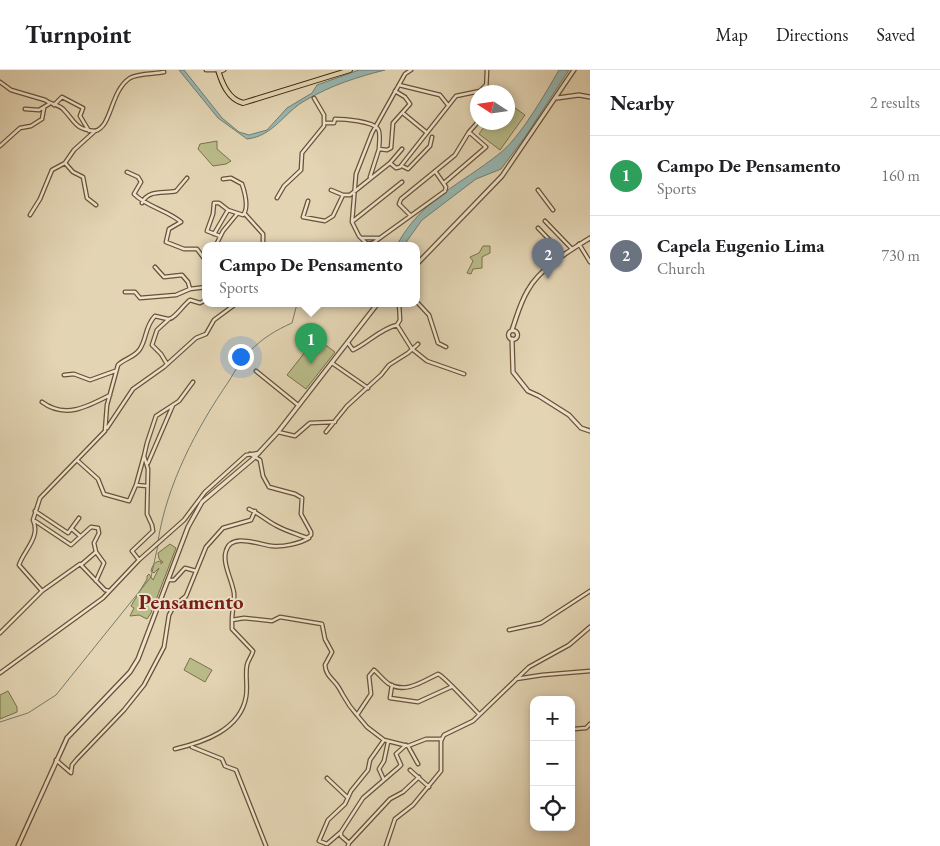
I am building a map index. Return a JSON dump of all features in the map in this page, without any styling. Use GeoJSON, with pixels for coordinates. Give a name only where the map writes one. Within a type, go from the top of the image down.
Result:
{"type":"FeatureCollection","features":[{"type":"Feature","properties":{"kind":"main road"},"geometry":{"type":"LineString","coordinates":[[218,71],[225,87],[233,98],[243,104],[350,70]]}},
{"type":"Feature","properties":{"kind":"street"},"geometry":{"type":"LineString","coordinates":[[206,70],[224,70]]}},
{"type":"Feature","properties":{"kind":"street"},"geometry":{"type":"LineString","coordinates":[[368,242],[362,238],[352,222],[357,172],[375,126],[405,74],[411,70]]}},
{"type":"Feature","properties":{"kind":"street"},"geometry":{"type":"LineString","coordinates":[[486,85],[487,70]]}},
{"type":"Feature","properties":{"kind":"street"},"geometry":{"type":"LineString","coordinates":[[420,261],[502,176],[574,70]]}},
{"type":"Feature","properties":{"kind":"street"},"geometry":{"type":"LineString","coordinates":[[30,215],[40,200],[44,183],[52,170],[65,163],[74,150],[107,122],[115,96],[129,79],[136,75],[164,72]]}},
{"type":"Feature","properties":{"kind":"street"},"geometry":{"type":"LineString","coordinates":[[0,82],[11,90],[45,100],[61,108],[74,125],[95,131]]}},
{"type":"Feature","properties":{"kind":"street"},"geometry":{"type":"LineString","coordinates":[[398,85],[440,95],[448,105]]}},
{"type":"Feature","properties":{"kind":"street"},"geometry":{"type":"LineString","coordinates":[[379,148],[388,150],[391,148],[394,123],[410,104],[405,97],[395,92]]}},
{"type":"Feature","properties":{"kind":"street"},"geometry":{"type":"LineString","coordinates":[[390,163],[396,168],[402,166],[448,105],[460,94],[470,92]]}},
{"type":"Feature","properties":{"kind":"street"},"geometry":{"type":"LineString","coordinates":[[556,98],[579,95],[590,98]]}},
{"type":"Feature","properties":{"kind":"street"},"geometry":{"type":"LineString","coordinates":[[54,105],[62,97],[83,108],[80,116],[89,130]]}},
{"type":"Feature","properties":{"kind":"street"},"geometry":{"type":"LineString","coordinates":[[277,198],[284,186],[301,170],[302,153],[321,131],[324,123],[324,115],[314,98]]}},
{"type":"Feature","properties":{"kind":"street"},"geometry":{"type":"LineString","coordinates":[[25,109],[44,108],[50,104]]}},
{"type":"Feature","properties":{"kind":"street"},"geometry":{"type":"LineString","coordinates":[[0,146],[20,128],[31,126],[42,119],[44,108]]}},
{"type":"Feature","properties":{"kind":"street"},"geometry":{"type":"LineString","coordinates":[[403,114],[426,132]]}},
{"type":"Feature","properties":{"kind":"street"},"geometry":{"type":"LineString","coordinates":[[324,123],[334,123],[335,119],[348,119],[375,126],[379,130],[379,148],[369,178]]}},
{"type":"Feature","properties":{"kind":"street"},"geometry":{"type":"LineString","coordinates":[[410,215],[399,202],[404,195],[455,155],[469,132],[486,147],[444,183]]}},
{"type":"Feature","properties":{"kind":"street"},"geometry":{"type":"LineString","coordinates":[[402,166],[408,169],[430,146],[432,137]]}},
{"type":"Feature","properties":{"kind":"street"},"geometry":{"type":"LineString","coordinates":[[331,190],[342,195],[350,195],[390,163],[402,149]]}},
{"type":"Feature","properties":{"kind":"street"},"geometry":{"type":"LineString","coordinates":[[65,163],[73,172],[83,177],[87,198],[96,205]]}},
{"type":"Feature","properties":{"kind":"street"},"geometry":{"type":"LineString","coordinates":[[374,242],[445,191],[444,183],[435,171]]}},
{"type":"Feature","properties":{"kind":"street"},"geometry":{"type":"LineString","coordinates":[[127,172],[138,177],[140,182],[134,194],[142,202],[153,205],[181,222],[169,229],[166,242],[184,249],[197,249],[202,256]]}},
{"type":"Feature","properties":{"kind":"street"},"geometry":{"type":"LineString","coordinates":[[142,202],[144,198],[151,194],[176,191],[187,178]]}},
{"type":"Feature","properties":{"kind":"street"},"geometry":{"type":"LineString","coordinates":[[224,179],[231,178],[242,184],[246,198],[245,214]]}},
{"type":"Feature","properties":{"kind":"street"},"geometry":{"type":"LineString","coordinates":[[352,222],[402,182]]}},
{"type":"Feature","properties":{"kind":"street"},"geometry":{"type":"LineString","coordinates":[[538,190],[553,210]]}},
{"type":"Feature","properties":{"kind":"street"},"geometry":{"type":"LineString","coordinates":[[308,201],[303,217],[325,221],[334,216],[342,195]]}},
{"type":"Feature","properties":{"kind":"street"},"geometry":{"type":"LineString","coordinates":[[220,236],[207,231],[214,214],[213,206],[219,202],[228,210],[245,214],[263,234],[264,242]]}},
{"type":"Feature","properties":{"kind":"street"},"geometry":{"type":"LineString","coordinates":[[214,234],[228,210]]}},
{"type":"Feature","properties":{"kind":"street"},"geometry":{"type":"LineString","coordinates":[[217,242],[237,213]]}},
{"type":"Feature","properties":{"kind":"street"},"geometry":{"type":"LineString","coordinates":[[545,221],[572,249]]}},
{"type":"Feature","properties":{"kind":"street"},"geometry":{"type":"LineString","coordinates":[[538,228],[564,255]]}},
{"type":"Feature","properties":{"kind":"street"},"geometry":{"type":"LineString","coordinates":[[362,238],[380,238]]}},
{"type":"Feature","properties":{"kind":"street"},"geometry":{"type":"LineString","coordinates":[[590,238],[564,255],[530,286],[520,304],[512,330],[508,334],[512,339],[513,372],[528,391],[570,415],[581,428],[590,431]]}},
{"type":"Feature","properties":{"kind":"street"},"geometry":{"type":"LineString","coordinates":[[579,244],[590,262]]}},
{"type":"Feature","properties":{"kind":"street"},"geometry":{"type":"LineString","coordinates":[[155,267],[164,277],[182,275],[188,282],[190,289]]}},
{"type":"Feature","properties":{"kind":"street"},"geometry":{"type":"LineString","coordinates":[[125,292],[135,292],[140,298],[176,295],[190,289],[202,288]]}},
{"type":"Feature","properties":{"kind":"street"},"geometry":{"type":"LineString","coordinates":[[166,364],[161,354],[153,348],[152,342],[157,330],[169,319],[176,316],[179,308],[188,301],[202,302]]}},
{"type":"Feature","properties":{"kind":"street"},"geometry":{"type":"LineString","coordinates":[[420,306],[428,315],[438,343],[446,347]]}},
{"type":"Feature","properties":{"kind":"street"},"geometry":{"type":"LineString","coordinates":[[42,591],[19,565],[35,533],[36,527],[33,520],[40,498],[78,461],[105,431],[133,389],[196,338],[206,334],[214,320],[232,307]]}},
{"type":"Feature","properties":{"kind":"street"},"geometry":{"type":"LineString","coordinates":[[18,846],[56,760],[74,730],[134,666],[188,527],[202,502],[254,458],[278,432],[375,307]]}},
{"type":"Feature","properties":{"kind":"street"},"geometry":{"type":"LineString","coordinates":[[348,343],[353,350],[365,344],[376,335],[397,325],[400,320],[399,307]]}},
{"type":"Feature","properties":{"kind":"street"},"geometry":{"type":"LineString","coordinates":[[105,431],[110,396],[120,362],[133,357],[140,349],[147,326],[155,316],[169,319]]}},
{"type":"Feature","properties":{"kind":"street"},"geometry":{"type":"LineString","coordinates":[[397,325],[412,349],[427,361],[464,374]]}},
{"type":"Feature","properties":{"kind":"street"},"geometry":{"type":"LineString","coordinates":[[512,330],[517,335],[512,339]]}},
{"type":"Feature","properties":{"kind":"street"},"geometry":{"type":"LineString","coordinates":[[326,432],[347,406],[368,388],[389,365],[418,344]]}},
{"type":"Feature","properties":{"kind":"street"},"geometry":{"type":"LineString","coordinates":[[331,363],[368,388]]}},
{"type":"Feature","properties":{"kind":"street"},"geometry":{"type":"LineString","coordinates":[[64,375],[74,374],[90,380],[116,371]]}},
{"type":"Feature","properties":{"kind":"street"},"geometry":{"type":"LineString","coordinates":[[256,371],[298,405]]}},
{"type":"Feature","properties":{"kind":"street"},"geometry":{"type":"LineString","coordinates":[[78,461],[98,479],[104,494],[129,501],[136,485],[156,416],[179,401],[193,382]]}},
{"type":"Feature","properties":{"kind":"street"},"geometry":{"type":"LineString","coordinates":[[42,402],[56,410],[78,410],[110,396]]}},
{"type":"Feature","properties":{"kind":"street"},"geometry":{"type":"LineString","coordinates":[[139,560],[132,552],[152,531],[152,525],[147,514],[148,463],[173,404]]}},
{"type":"Feature","properties":{"kind":"street"},"geometry":{"type":"LineString","coordinates":[[278,432],[295,436],[310,423],[335,422]]}},
{"type":"Feature","properties":{"kind":"street"},"geometry":{"type":"LineString","coordinates":[[0,673],[110,591],[139,560],[184,520],[204,492],[250,454],[259,453]]}},
{"type":"Feature","properties":{"kind":"street"},"geometry":{"type":"LineString","coordinates":[[175,749],[191,746],[228,729],[243,708],[246,696],[247,667],[253,651],[232,629],[234,595],[226,556],[229,545],[234,542],[244,541],[278,546],[305,541],[309,538],[311,532],[301,514],[302,498],[295,494],[269,487],[263,476],[260,460],[250,454]]}},
{"type":"Feature","properties":{"kind":"street"},"geometry":{"type":"LineString","coordinates":[[144,456],[148,463]]}},
{"type":"Feature","properties":{"kind":"street"},"geometry":{"type":"LineString","coordinates":[[136,485],[147,486]]}},
{"type":"Feature","properties":{"kind":"street"},"geometry":{"type":"LineString","coordinates":[[249,509],[278,527],[309,538]]}},
{"type":"Feature","properties":{"kind":"street"},"geometry":{"type":"LineString","coordinates":[[67,767],[72,765],[144,686],[164,647],[169,616],[174,606],[186,596],[206,547],[220,530],[251,520],[255,511]]}},
{"type":"Feature","properties":{"kind":"street"},"geometry":{"type":"LineString","coordinates":[[35,512],[68,533],[79,518]]}},
{"type":"Feature","properties":{"kind":"street"},"geometry":{"type":"LineString","coordinates":[[33,520],[71,545],[91,527],[99,529],[94,542],[96,552],[104,563],[96,581]]}},
{"type":"Feature","properties":{"kind":"street"},"geometry":{"type":"LineString","coordinates":[[72,529],[80,536]]}},
{"type":"Feature","properties":{"kind":"street"},"geometry":{"type":"LineString","coordinates":[[0,633],[42,591],[73,568],[82,564],[96,552]]}},
{"type":"Feature","properties":{"kind":"street"},"geometry":{"type":"LineString","coordinates":[[82,564],[105,590],[110,591]]}},
{"type":"Feature","properties":{"kind":"street"},"geometry":{"type":"LineString","coordinates":[[168,580],[174,580],[185,568],[196,571]]}},
{"type":"Feature","properties":{"kind":"street"},"geometry":{"type":"LineString","coordinates":[[509,630],[541,622],[590,591]]}},
{"type":"Feature","properties":{"kind":"street"},"geometry":{"type":"LineString","coordinates":[[232,620],[244,618],[272,621],[280,617],[322,624],[325,639],[332,652],[325,665],[326,672],[339,689],[343,699],[367,727],[384,740],[407,745]]}},
{"type":"Feature","properties":{"kind":"street"},"geometry":{"type":"LineString","coordinates":[[386,846],[395,819],[413,805],[441,772],[442,739],[444,735],[467,725],[533,664],[569,645],[590,627]]}},
{"type":"Feature","properties":{"kind":"street"},"geometry":{"type":"LineString","coordinates":[[358,715],[371,694],[370,672],[374,670],[392,685],[415,686],[438,674],[442,675],[451,687],[479,714]]}},
{"type":"Feature","properties":{"kind":"street"},"geometry":{"type":"LineString","coordinates":[[514,680],[542,674],[590,671]]}},
{"type":"Feature","properties":{"kind":"street"},"geometry":{"type":"LineString","coordinates":[[392,685],[390,698],[414,702],[451,687]]}},
{"type":"Feature","properties":{"kind":"street"},"geometry":{"type":"LineString","coordinates":[[575,729],[586,728],[590,724]]}},
{"type":"Feature","properties":{"kind":"street"},"geometry":{"type":"LineString","coordinates":[[384,740],[370,760],[368,770],[347,797],[345,804],[328,820],[319,841],[326,844],[341,832],[363,798],[401,765],[396,754],[407,745],[426,739],[442,739]]}},
{"type":"Feature","properties":{"kind":"street"},"geometry":{"type":"LineString","coordinates":[[384,780],[379,769],[384,761],[388,742]]}},
{"type":"Feature","properties":{"kind":"street"},"geometry":{"type":"LineString","coordinates":[[407,745],[418,764]]}},
{"type":"Feature","properties":{"kind":"street"},"geometry":{"type":"LineString","coordinates":[[191,746],[222,759],[225,766],[236,770],[266,846]]}},
{"type":"Feature","properties":{"kind":"street"},"geometry":{"type":"LineString","coordinates":[[56,760],[67,767],[71,773],[72,765]]}},
{"type":"Feature","properties":{"kind":"street"},"geometry":{"type":"LineString","coordinates":[[410,770],[429,787]]}},
{"type":"Feature","properties":{"kind":"street"},"geometry":{"type":"LineString","coordinates":[[341,832],[341,836],[348,844],[390,799],[403,792],[418,777]]}},
{"type":"Feature","properties":{"kind":"street"},"geometry":{"type":"LineString","coordinates":[[327,778],[347,797]]}},
{"type":"Feature","properties":{"kind":"green space"},"geometry":{"type":"Polygon","coordinates":[[[515,108],[525,115],[515,129],[515,108]]]}},
{"type":"Feature","properties":{"kind":"green space"},"geometry":{"type":"Polygon","coordinates":[[[482,130],[514,130],[500,150],[479,134],[482,130]]]}},
{"type":"Feature","properties":{"kind":"green space"},"geometry":{"type":"Polygon","coordinates":[[[217,141],[217,149],[231,161],[226,164],[213,166],[198,149],[200,144],[217,141]]]}},
{"type":"Feature","properties":{"kind":"green space"},"geometry":{"type":"Polygon","coordinates":[[[483,246],[490,246],[490,253],[482,257],[482,268],[473,269],[471,274],[467,273],[473,261],[470,257],[479,253],[483,246]]]}},
{"type":"Feature","properties":{"kind":"green space"},"geometry":{"type":"Polygon","coordinates":[[[316,338],[335,352],[306,389],[287,375],[316,338]]]}},
{"type":"Feature","properties":{"kind":"green space"},"geometry":{"type":"Polygon","coordinates":[[[170,544],[176,548],[151,613],[147,619],[139,615],[130,616],[134,608],[131,606],[147,576],[149,574],[153,580],[159,568],[154,573],[151,571],[153,566],[157,562],[161,561],[161,564],[163,562],[159,559],[158,553],[170,544]]]}},
{"type":"Feature","properties":{"kind":"green space"},"geometry":{"type":"Polygon","coordinates":[[[190,658],[212,670],[205,682],[184,670],[190,658]]]}},
{"type":"Feature","properties":{"kind":"green space"},"geometry":{"type":"Polygon","coordinates":[[[8,691],[17,707],[17,712],[0,719],[0,695],[8,691]]]}},
{"type":"Feature","properties":{"kind":"water"},"geometry":{"type":"Polygon","coordinates":[[[179,70],[184,70],[222,118],[239,132],[249,135],[267,130],[287,108],[312,93],[317,85],[359,70],[385,70],[325,90],[298,105],[272,129],[247,139],[218,118],[179,70]]]}},
{"type":"Feature","properties":{"kind":"water"},"geometry":{"type":"Polygon","coordinates":[[[559,70],[569,70],[525,137],[501,169],[476,179],[422,220],[406,242],[399,242],[407,229],[430,204],[507,147],[532,115],[559,70]]]}},
{"type":"Feature","properties":{"kind":"waterway"},"geometry":{"type":"LineString","coordinates":[[158,541],[162,520],[176,478],[184,458],[205,418],[245,357],[265,338],[292,323],[296,307]]}},
{"type":"Feature","properties":{"kind":"waterway"},"geometry":{"type":"LineString","coordinates":[[0,722],[28,713],[56,695],[151,577],[158,545]]}},
{"type":"Feature","properties":{"kind":"place","name":"Capela Eugenio Lima"},"geometry":{"type":"Point","coordinates":[548,279]}},
{"type":"Feature","properties":{"kind":"place","name":"Campo De Pensamento"},"geometry":{"type":"Point","coordinates":[311,364]}},
{"type":"Feature","properties":{"kind":"district","name":"Pensamento"},"geometry":{"type":"Point","coordinates":[191,602]}}]}
